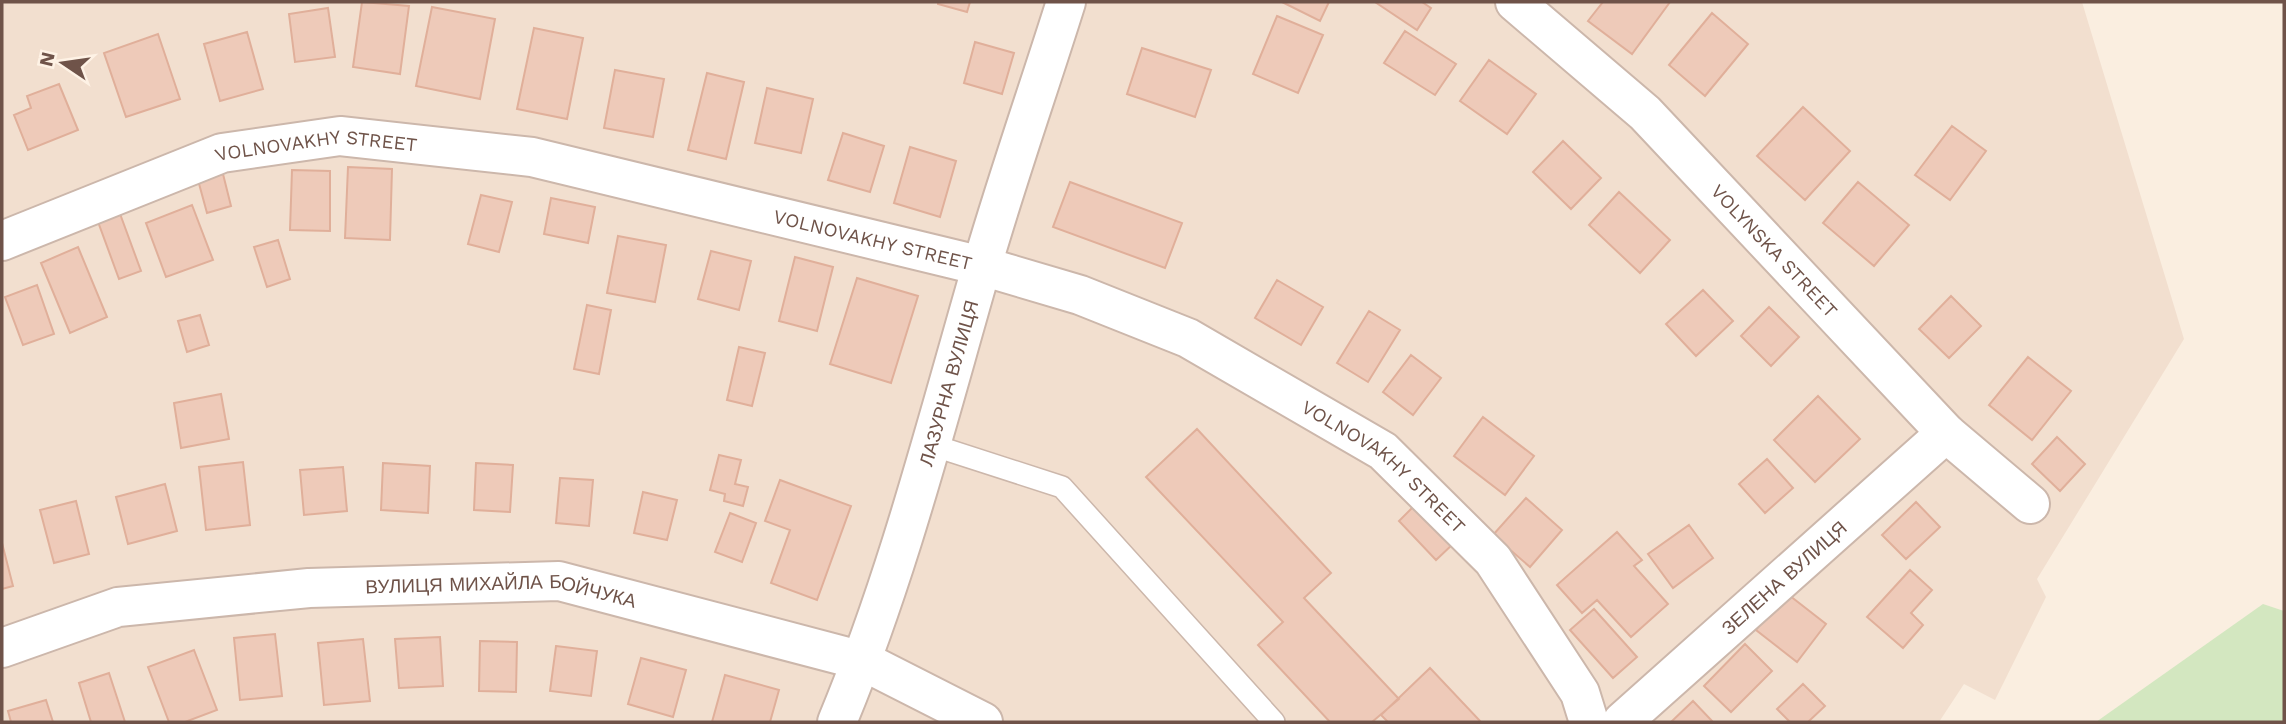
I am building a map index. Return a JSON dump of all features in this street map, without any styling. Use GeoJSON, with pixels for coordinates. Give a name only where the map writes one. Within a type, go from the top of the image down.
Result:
{"type":"FeatureCollection","features":[{"type":"Feature","properties":{"kind":"street","name":"ЛАЗУРНА ВУЛИЦЯ"},"geometry":{"type":"LineString","coordinates":[[837,722],[863,661],[932,444],[982,266],[1066,2]]}},
{"type":"Feature","properties":{"kind":"street","name":"VOLYNSKA STREET"},"geometry":{"type":"LineString","coordinates":[[1515,2],[1645,113],[1946,433],[2030,504]]}},
{"type":"Feature","properties":{"kind":"street","name":"VOLNOVAKHY STREET"},"geometry":{"type":"LineString","coordinates":[[2,240],[222,153],[340,136],[532,157],[982,266],[1080,295],[1188,338],[1382,451],[1493,560],[1580,693],[1589,722]]}},
{"type":"Feature","properties":{"kind":"street","name":"ЗЕЛЕНА ВУЛИЦЯ"},"geometry":{"type":"LineString","coordinates":[[1622,722],[1946,433]]}},
{"type":"Feature","properties":{"kind":"street","name":"ВУЛИЦЯ МИХАЙЛА БОЙЧУКА"},"geometry":{"type":"LineString","coordinates":[[2,648],[118,607],[309,588],[559,581],[863,661],[983,722]]}},
{"type":"Feature","properties":{"kind":"lane"},"geometry":{"type":"LineString","coordinates":[[932,444],[1062,486],[1274,722]]}},
{"type":"Feature","properties":{"kind":"shaded area"},"geometry":{"type":"Polygon","coordinates":[[[2,2],[2082,2],[2184,339],[2037,579],[2046,597],[1995,700],[1964,684],[1939,722],[2,722],[2,2]]]}},
{"type":"Feature","properties":{"kind":"green space"},"geometry":{"type":"Polygon","coordinates":[[[2263,604],[2284,611],[2284,722],[2096,722],[2263,604]]]}},
{"type":"Feature","properties":{"kind":"building"},"geometry":{"type":"Polygon","coordinates":[[[362,2],[409,6],[400,74],[353,67],[362,2]]]}},
{"type":"Feature","properties":{"kind":"building"},"geometry":{"type":"Polygon","coordinates":[[[938,2],[970,2],[967,12],[938,2]]]}},
{"type":"Feature","properties":{"kind":"building"},"geometry":{"type":"Polygon","coordinates":[[[1282,2],[1329,2],[1320,21],[1282,2]]]}},
{"type":"Feature","properties":{"kind":"building"},"geometry":{"type":"Polygon","coordinates":[[[1375,2],[1422,2],[1431,8],[1417,30],[1375,2]]]}},
{"type":"Feature","properties":{"kind":"building"},"geometry":{"type":"Polygon","coordinates":[[[1603,2],[1670,2],[1632,54],[1588,21],[1603,2]]]}},
{"type":"Feature","properties":{"kind":"building"},"geometry":{"type":"Polygon","coordinates":[[[432,7],[495,19],[480,99],[416,86],[432,7]]]}},
{"type":"Feature","properties":{"kind":"building"},"geometry":{"type":"Polygon","coordinates":[[[328,8],[335,57],[295,62],[289,14],[328,8]]]}},
{"type":"Feature","properties":{"kind":"building"},"geometry":{"type":"Polygon","coordinates":[[[1712,13],[1748,44],[1705,96],[1669,65],[1712,13]]]}},
{"type":"Feature","properties":{"kind":"building"},"geometry":{"type":"Polygon","coordinates":[[[1277,16],[1323,35],[1298,93],[1253,74],[1277,16]]]}},
{"type":"Feature","properties":{"kind":"building"},"geometry":{"type":"Polygon","coordinates":[[[534,28],[583,38],[567,119],[517,109],[534,28]]]}},
{"type":"Feature","properties":{"kind":"building"},"geometry":{"type":"Polygon","coordinates":[[[1405,31],[1456,64],[1435,95],[1384,63],[1405,31]]]}},
{"type":"Feature","properties":{"kind":"building"},"geometry":{"type":"Polygon","coordinates":[[[247,32],[263,89],[220,101],[204,44],[247,32]]]}},
{"type":"Feature","properties":{"kind":"building"},"geometry":{"type":"Polygon","coordinates":[[[158,34],[180,99],[126,117],[104,53],[158,34]]]}},
{"type":"Feature","properties":{"kind":"building"},"geometry":{"type":"Polygon","coordinates":[[[975,42],[1014,53],[1002,94],[964,83],[975,42]]]}},
{"type":"Feature","properties":{"kind":"building"},"geometry":{"type":"Polygon","coordinates":[[[1142,48],[1211,70],[1195,117],[1127,94],[1142,48]]]}},
{"type":"Feature","properties":{"kind":"building"},"geometry":{"type":"Polygon","coordinates":[[[1489,60],[1536,94],[1507,134],[1460,101],[1489,60]]]}},
{"type":"Feature","properties":{"kind":"building"},"geometry":{"type":"Polygon","coordinates":[[[615,70],[664,79],[653,137],[604,128],[615,70]]]}},
{"type":"Feature","properties":{"kind":"building"},"geometry":{"type":"Polygon","coordinates":[[[707,73],[744,82],[726,159],[688,150],[707,73]]]}},
{"type":"Feature","properties":{"kind":"building"},"geometry":{"type":"Polygon","coordinates":[[[59,84],[78,130],[28,150],[14,115],[31,108],[27,96],[59,84]]]}},
{"type":"Feature","properties":{"kind":"building"},"geometry":{"type":"Polygon","coordinates":[[[767,88],[813,99],[801,153],[755,143],[767,88]]]}},
{"type":"Feature","properties":{"kind":"building"},"geometry":{"type":"Polygon","coordinates":[[[1803,107],[1850,151],[1805,200],[1757,156],[1803,107]]]}},
{"type":"Feature","properties":{"kind":"building"},"geometry":{"type":"Polygon","coordinates":[[[1952,126],[1986,151],[1950,200],[1915,175],[1952,126]]]}},
{"type":"Feature","properties":{"kind":"building"},"geometry":{"type":"Polygon","coordinates":[[[843,133],[884,146],[870,192],[828,180],[843,133]]]}},
{"type":"Feature","properties":{"kind":"building"},"geometry":{"type":"Polygon","coordinates":[[[1563,141],[1601,178],[1571,209],[1533,172],[1563,141]]]}},
{"type":"Feature","properties":{"kind":"building"},"geometry":{"type":"Polygon","coordinates":[[[910,147],[956,161],[940,217],[894,203],[910,147]]]}},
{"type":"Feature","properties":{"kind":"building"},"geometry":{"type":"Polygon","coordinates":[[[348,167],[392,169],[390,240],[345,238],[348,167]]]}},
{"type":"Feature","properties":{"kind":"building"},"geometry":{"type":"Polygon","coordinates":[[[292,170],[330,171],[330,231],[290,230],[292,170]]]}},
{"type":"Feature","properties":{"kind":"building"},"geometry":{"type":"Polygon","coordinates":[[[223,174],[231,206],[207,213],[198,180],[223,174]]]}},
{"type":"Feature","properties":{"kind":"building"},"geometry":{"type":"Polygon","coordinates":[[[1070,182],[1182,223],[1165,268],[1053,227],[1070,182]]]}},
{"type":"Feature","properties":{"kind":"building"},"geometry":{"type":"Polygon","coordinates":[[[1858,182],[1909,225],[1874,266],[1823,223],[1858,182]]]}},
{"type":"Feature","properties":{"kind":"building"},"geometry":{"type":"Polygon","coordinates":[[[1619,192],[1670,240],[1640,273],[1589,225],[1619,192]]]}},
{"type":"Feature","properties":{"kind":"building"},"geometry":{"type":"Polygon","coordinates":[[[481,195],[512,202],[499,252],[468,244],[481,195]]]}},
{"type":"Feature","properties":{"kind":"building"},"geometry":{"type":"Polygon","coordinates":[[[551,198],[595,207],[588,243],[544,234],[551,198]]]}},
{"type":"Feature","properties":{"kind":"building"},"geometry":{"type":"Polygon","coordinates":[[[192,205],[213,260],[166,277],[146,223],[192,205]]]}},
{"type":"Feature","properties":{"kind":"building"},"geometry":{"type":"Polygon","coordinates":[[[119,211],[141,271],[119,279],[97,219],[119,211]]]}},
{"type":"Feature","properties":{"kind":"building"},"geometry":{"type":"Polygon","coordinates":[[[618,236],[666,245],[655,302],[607,293],[618,236]]]}},
{"type":"Feature","properties":{"kind":"building"},"geometry":{"type":"Polygon","coordinates":[[[278,240],[290,279],[267,287],[254,247],[278,240]]]}},
{"type":"Feature","properties":{"kind":"building"},"geometry":{"type":"Polygon","coordinates":[[[78,247],[107,317],[70,333],[41,263],[78,247]]]}},
{"type":"Feature","properties":{"kind":"building"},"geometry":{"type":"Polygon","coordinates":[[[711,251],[751,261],[739,310],[698,299],[711,251]]]}},
{"type":"Feature","properties":{"kind":"building"},"geometry":{"type":"Polygon","coordinates":[[[795,257],[833,267],[817,331],[779,321],[795,257]]]}},
{"type":"Feature","properties":{"kind":"building"},"geometry":{"type":"Polygon","coordinates":[[[857,278],[918,296],[891,383],[830,364],[857,278]]]}},
{"type":"Feature","properties":{"kind":"building"},"geometry":{"type":"Polygon","coordinates":[[[1277,280],[1323,307],[1301,345],[1255,318],[1277,280]]]}},
{"type":"Feature","properties":{"kind":"building"},"geometry":{"type":"Polygon","coordinates":[[[37,285],[54,334],[23,345],[5,297],[37,285]]]}},
{"type":"Feature","properties":{"kind":"building"},"geometry":{"type":"Polygon","coordinates":[[[1703,290],[1733,321],[1696,356],[1666,324],[1703,290]]]}},
{"type":"Feature","properties":{"kind":"building"},"geometry":{"type":"Polygon","coordinates":[[[1951,296],[1981,326],[1949,358],[1919,329],[1951,296]]]}},
{"type":"Feature","properties":{"kind":"building"},"geometry":{"type":"Polygon","coordinates":[[[587,305],[611,310],[599,374],[574,369],[587,305]]]}},
{"type":"Feature","properties":{"kind":"building"},"geometry":{"type":"Polygon","coordinates":[[[1769,307],[1799,337],[1771,366],[1741,336],[1769,307]]]}},
{"type":"Feature","properties":{"kind":"building"},"geometry":{"type":"Polygon","coordinates":[[[1369,311],[1400,330],[1368,382],[1337,363],[1369,311]]]}},
{"type":"Feature","properties":{"kind":"building"},"geometry":{"type":"Polygon","coordinates":[[[200,315],[209,345],[187,352],[178,321],[200,315]]]}},
{"type":"Feature","properties":{"kind":"building"},"geometry":{"type":"Polygon","coordinates":[[[739,347],[765,353],[752,406],[727,400],[739,347]]]}},
{"type":"Feature","properties":{"kind":"building"},"geometry":{"type":"Polygon","coordinates":[[[1411,355],[1441,378],[1413,415],[1383,392],[1411,355]]]}},
{"type":"Feature","properties":{"kind":"building"},"geometry":{"type":"Polygon","coordinates":[[[2028,357],[2071,391],[2032,440],[1989,405],[2028,357]]]}},
{"type":"Feature","properties":{"kind":"building"},"geometry":{"type":"Polygon","coordinates":[[[221,394],[229,439],[181,448],[174,403],[221,394]]]}},
{"type":"Feature","properties":{"kind":"building"},"geometry":{"type":"Polygon","coordinates":[[[1818,396],[1860,439],[1815,482],[1774,440],[1818,396]]]}},
{"type":"Feature","properties":{"kind":"building"},"geometry":{"type":"Polygon","coordinates":[[[1483,417],[1534,456],[1505,495],[1454,456],[1483,417]]]}},
{"type":"Feature","properties":{"kind":"building"},"geometry":{"type":"Polygon","coordinates":[[[1197,429],[1331,573],[1304,598],[1399,699],[1372,722],[1330,722],[1258,645],[1283,622],[1146,477],[1197,429]]]}},
{"type":"Feature","properties":{"kind":"building"},"geometry":{"type":"Polygon","coordinates":[[[2057,437],[2085,464],[2060,491],[2032,464],[2057,437]]]}},
{"type":"Feature","properties":{"kind":"building"},"geometry":{"type":"Polygon","coordinates":[[[719,455],[741,460],[735,484],[748,487],[743,506],[724,501],[725,494],[710,490],[719,455]]]}},
{"type":"Feature","properties":{"kind":"building"},"geometry":{"type":"Polygon","coordinates":[[[1767,459],[1793,488],[1765,513],[1739,484],[1767,459]]]}},
{"type":"Feature","properties":{"kind":"building"},"geometry":{"type":"Polygon","coordinates":[[[243,462],[250,525],[206,530],[199,467],[243,462]]]}},
{"type":"Feature","properties":{"kind":"building"},"geometry":{"type":"Polygon","coordinates":[[[383,463],[430,466],[428,513],[381,510],[383,463]]]}},
{"type":"Feature","properties":{"kind":"building"},"geometry":{"type":"Polygon","coordinates":[[[476,463],[513,465],[510,512],[474,510],[476,463]]]}},
{"type":"Feature","properties":{"kind":"building"},"geometry":{"type":"Polygon","coordinates":[[[343,467],[347,511],[304,515],[300,470],[343,467]]]}},
{"type":"Feature","properties":{"kind":"building"},"geometry":{"type":"Polygon","coordinates":[[[560,478],[593,480],[589,526],[556,523],[560,478]]]}},
{"type":"Feature","properties":{"kind":"building"},"geometry":{"type":"Polygon","coordinates":[[[780,480],[851,506],[817,600],[771,583],[790,530],[765,521],[780,480]]]}},
{"type":"Feature","properties":{"kind":"building"},"geometry":{"type":"Polygon","coordinates":[[[165,484],[177,531],[128,544],[116,497],[165,484]]]}},
{"type":"Feature","properties":{"kind":"building"},"geometry":{"type":"Polygon","coordinates":[[[643,492],[677,500],[667,540],[634,533],[643,492]]]}},
{"type":"Feature","properties":{"kind":"building"},"geometry":{"type":"Polygon","coordinates":[[[1526,498],[1562,530],[1530,567],[1493,535],[1526,498]]]}},
{"type":"Feature","properties":{"kind":"building"},"geometry":{"type":"Polygon","coordinates":[[[76,501],[89,554],[54,563],[40,510],[76,501]]]}},
{"type":"Feature","properties":{"kind":"building"},"geometry":{"type":"Polygon","coordinates":[[[1916,502],[1940,527],[1906,559],[1882,535],[1916,502]]]}},
{"type":"Feature","properties":{"kind":"building"},"geometry":{"type":"Polygon","coordinates":[[[1416,504],[1454,543],[1436,560],[1399,521],[1416,504]]]}},
{"type":"Feature","properties":{"kind":"building"},"geometry":{"type":"Polygon","coordinates":[[[730,513],[756,523],[742,562],[715,552],[730,513]]]}},
{"type":"Feature","properties":{"kind":"building"},"geometry":{"type":"Polygon","coordinates":[[[1689,525],[1713,558],[1673,588],[1648,554],[1689,525]]]}},
{"type":"Feature","properties":{"kind":"building"},"geometry":{"type":"Polygon","coordinates":[[[1617,532],[1642,560],[1634,566],[1668,604],[1631,637],[1597,600],[1582,613],[1557,585],[1617,532]]]}},
{"type":"Feature","properties":{"kind":"building"},"geometry":{"type":"Polygon","coordinates":[[[2,543],[13,586],[2,589],[2,543]]]}},
{"type":"Feature","properties":{"kind":"building"},"geometry":{"type":"Polygon","coordinates":[[[1910,570],[1932,590],[1911,613],[1923,625],[1903,648],[1867,617],[1910,570]]]}},
{"type":"Feature","properties":{"kind":"building"},"geometry":{"type":"Polygon","coordinates":[[[1785,592],[1826,624],[1797,662],[1756,630],[1785,592]]]}},
{"type":"Feature","properties":{"kind":"building"},"geometry":{"type":"Polygon","coordinates":[[[1594,609],[1637,657],[1613,678],[1570,630],[1594,609]]]}},
{"type":"Feature","properties":{"kind":"building"},"geometry":{"type":"Polygon","coordinates":[[[275,634],[282,696],[240,700],[234,638],[275,634]]]}},
{"type":"Feature","properties":{"kind":"building"},"geometry":{"type":"Polygon","coordinates":[[[440,637],[443,686],[399,688],[395,639],[440,637]]]}},
{"type":"Feature","properties":{"kind":"building"},"geometry":{"type":"Polygon","coordinates":[[[363,639],[370,701],[324,705],[318,643],[363,639]]]}},
{"type":"Feature","properties":{"kind":"building"},"geometry":{"type":"Polygon","coordinates":[[[480,641],[517,642],[516,692],[479,691],[480,641]]]}},
{"type":"Feature","properties":{"kind":"building"},"geometry":{"type":"Polygon","coordinates":[[[1745,644],[1772,671],[1731,712],[1704,686],[1745,644]]]}},
{"type":"Feature","properties":{"kind":"building"},"geometry":{"type":"Polygon","coordinates":[[[556,646],[597,651],[591,696],[550,691],[556,646]]]}},
{"type":"Feature","properties":{"kind":"building"},"geometry":{"type":"Polygon","coordinates":[[[194,650],[217,710],[185,722],[169,722],[148,667],[194,650]]]}},
{"type":"Feature","properties":{"kind":"building"},"geometry":{"type":"Polygon","coordinates":[[[641,658],[686,670],[673,717],[628,704],[641,658]]]}},
{"type":"Feature","properties":{"kind":"building"},"geometry":{"type":"Polygon","coordinates":[[[1430,668],[1481,722],[1388,722],[1381,715],[1430,668]]]}},
{"type":"Feature","properties":{"kind":"building"},"geometry":{"type":"Polygon","coordinates":[[[109,673],[125,722],[91,722],[79,683],[109,673]]]}},
{"type":"Feature","properties":{"kind":"building"},"geometry":{"type":"Polygon","coordinates":[[[725,675],[779,690],[770,722],[712,722],[725,675]]]}},
{"type":"Feature","properties":{"kind":"building"},"geometry":{"type":"Polygon","coordinates":[[[1803,684],[1825,706],[1808,722],[1790,722],[1777,709],[1803,684]]]}},
{"type":"Feature","properties":{"kind":"building"},"geometry":{"type":"Polygon","coordinates":[[[46,700],[53,722],[11,722],[8,711],[46,700]]]}},
{"type":"Feature","properties":{"kind":"building"},"geometry":{"type":"Polygon","coordinates":[[[1693,701],[1713,722],[1671,722],[1693,701]]]}}]}
